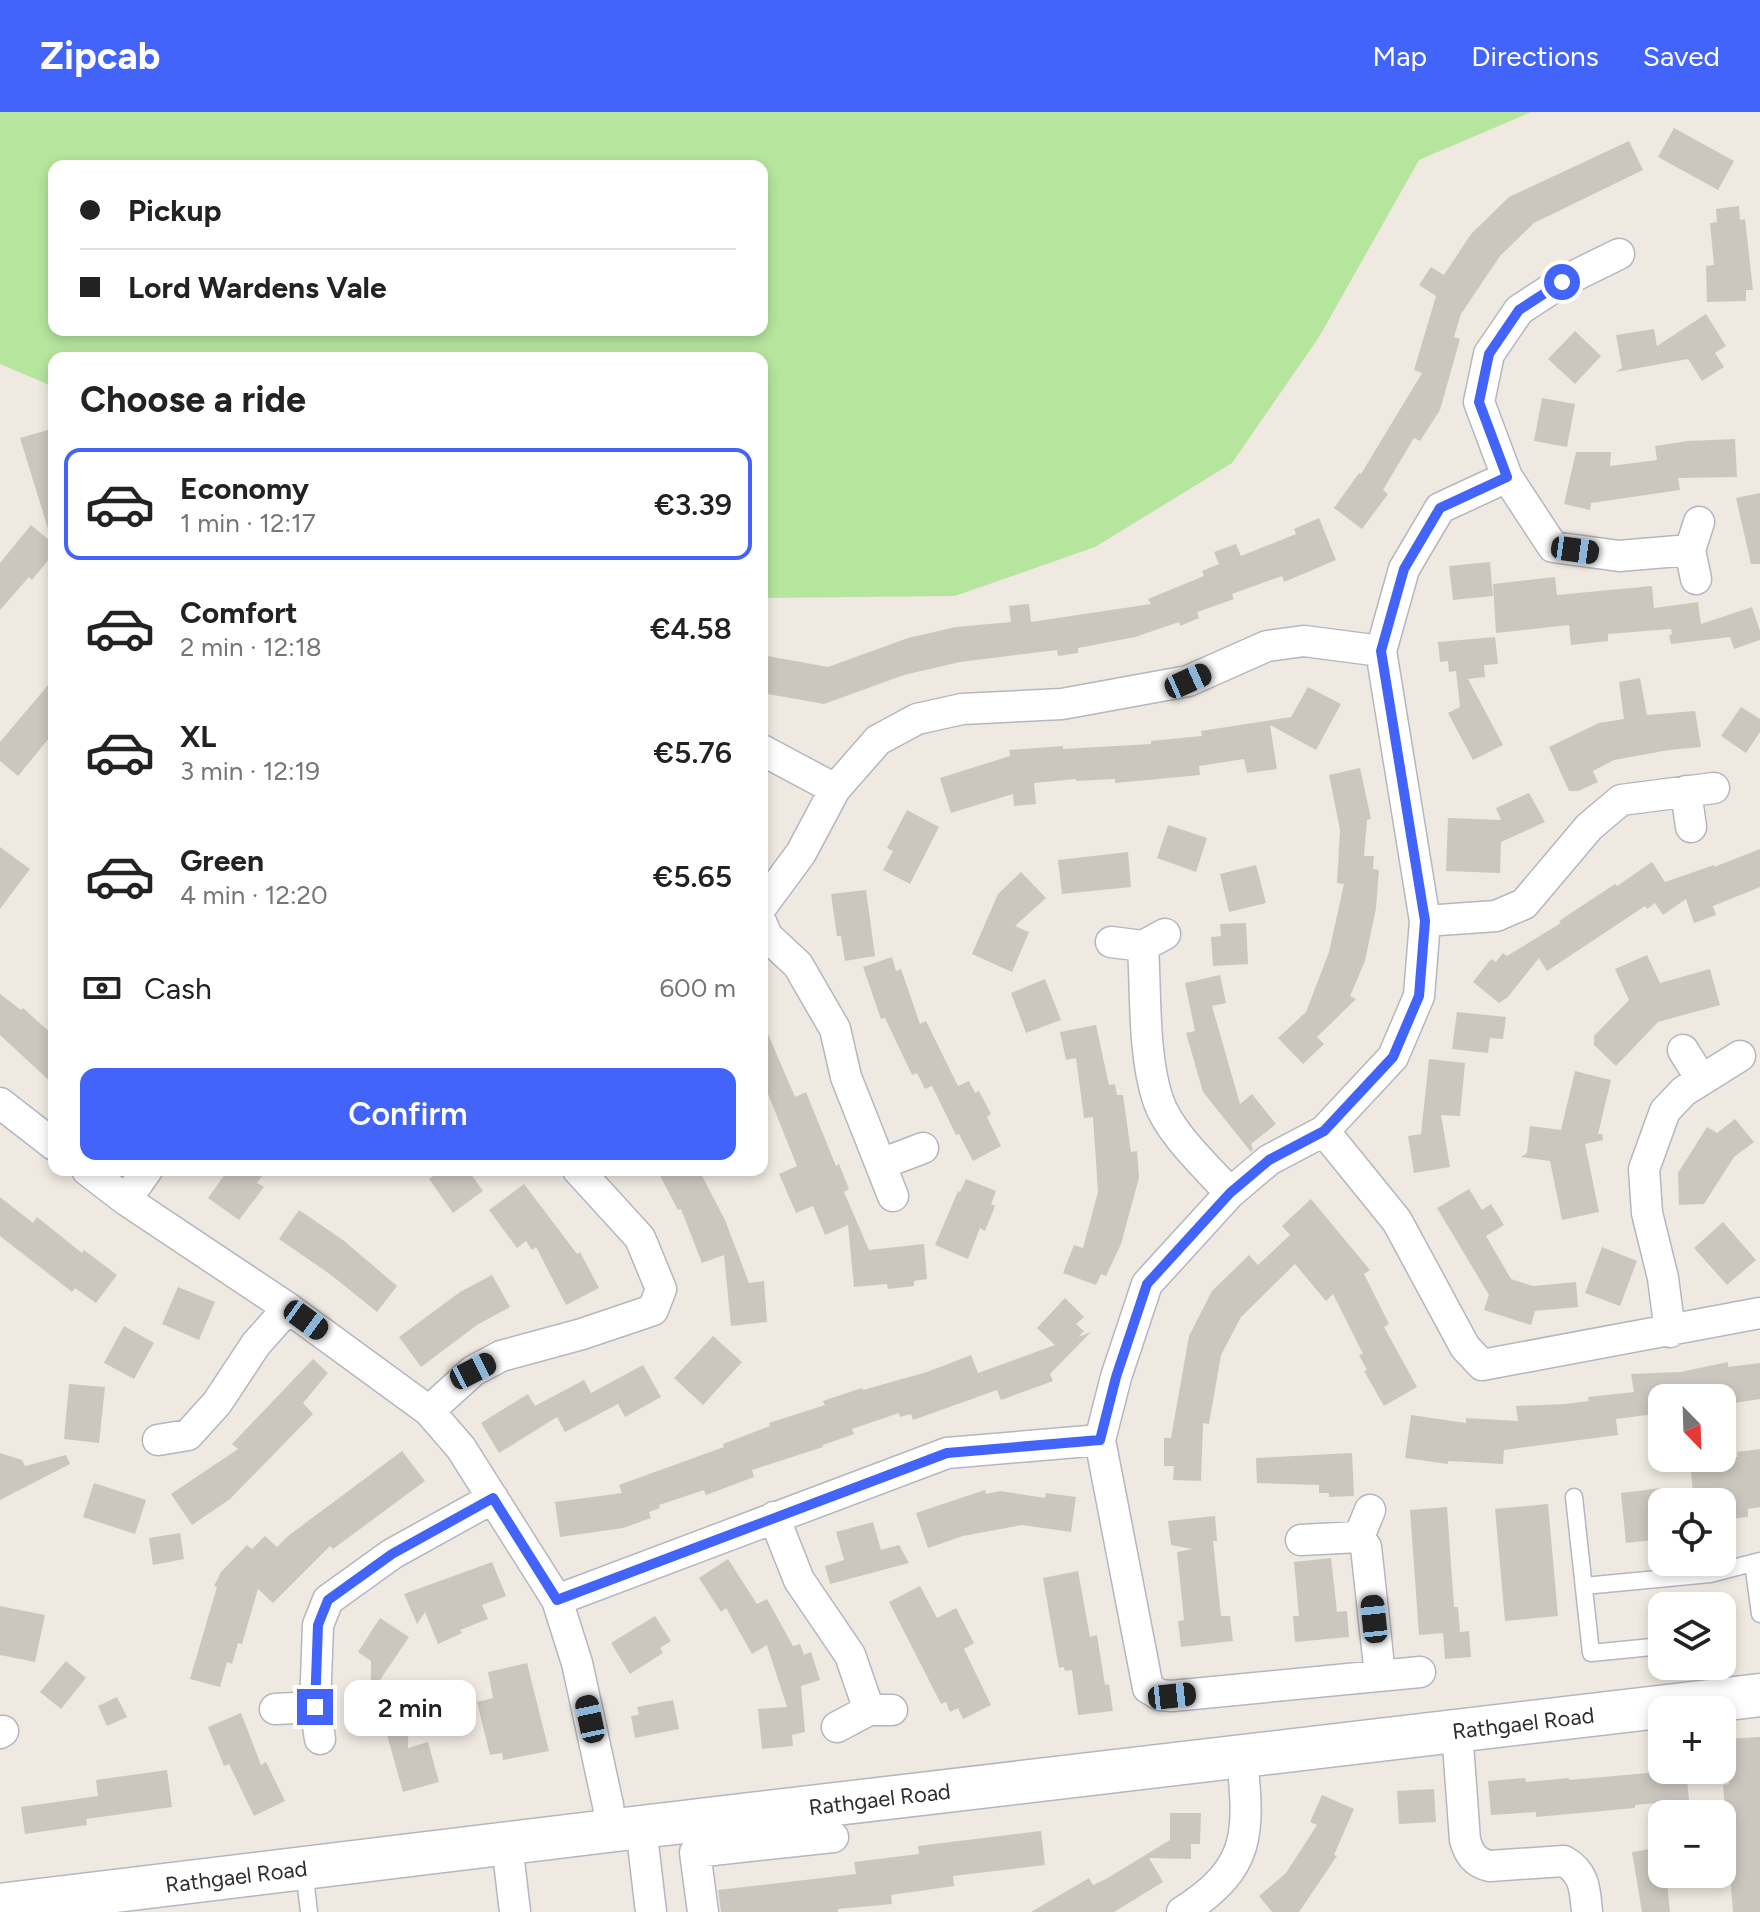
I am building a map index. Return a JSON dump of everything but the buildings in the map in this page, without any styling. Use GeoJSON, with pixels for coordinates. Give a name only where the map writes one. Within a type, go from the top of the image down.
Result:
{"type":"FeatureCollection","features":[{"type":"Feature","properties":{"kind":"street"},"geometry":{"type":"LineString","coordinates":[[1619,254],[1562,282],[1519,310],[1489,354],[1479,402],[1507,477],[1553,547],[1619,556],[1695,536],[1696,579]]}},
{"type":"Feature","properties":{"kind":"street"},"geometry":{"type":"LineString","coordinates":[[1420,1672],[1172,1696],[1160,1695],[1148,1688],[1100,1440],[1116,1377],[1147,1284],[1230,1193],[1269,1160],[1324,1131],[1393,1057],[1419,996],[1425,921],[1381,651],[1404,569],[1440,508],[1507,477]]}},
{"type":"Feature","properties":{"kind":"street"},"geometry":{"type":"LineString","coordinates":[[768,898],[801,853],[835,789],[878,740],[917,719],[962,709],[1062,704],[1188,681],[1267,646],[1304,641],[1381,651]]}},
{"type":"Feature","properties":{"kind":"street"},"geometry":{"type":"LineString","coordinates":[[768,753],[835,789]]}},
{"type":"Feature","properties":{"kind":"street"},"geometry":{"type":"LineString","coordinates":[[1425,921],[1496,916],[1524,904],[1589,827],[1621,800],[1700,790],[1691,827]]}},
{"type":"Feature","properties":{"kind":"street"},"geometry":{"type":"LineString","coordinates":[[768,937],[798,965],[835,1029],[846,1077],[893,1196]]}},
{"type":"Feature","properties":{"kind":"street"},"geometry":{"type":"LineString","coordinates":[[1111,942],[1154,940],[1150,1057],[1159,1101],[1171,1124],[1230,1193]]}},
{"type":"Feature","properties":{"kind":"street"},"geometry":{"type":"LineString","coordinates":[[1683,1050],[1701,1079]]}},
{"type":"Feature","properties":{"kind":"street"},"geometry":{"type":"LineString","coordinates":[[1670,1332],[1663,1278],[1647,1213],[1644,1169],[1665,1111],[1684,1091],[1740,1056]]}},
{"type":"Feature","properties":{"kind":"street"},"geometry":{"type":"LineString","coordinates":[[0,1103],[48,1140]]}},
{"type":"Feature","properties":{"kind":"street"},"geometry":{"type":"LineString","coordinates":[[1324,1131],[1397,1221],[1465,1347],[1482,1365],[1760,1313]]}},
{"type":"Feature","properties":{"kind":"street"},"geometry":{"type":"LineString","coordinates":[[881,1164],[923,1148]]}},
{"type":"Feature","properties":{"kind":"street"},"geometry":{"type":"LineString","coordinates":[[95,1176],[288,1308],[429,1411],[461,1448],[557,1600],[577,1663],[608,1805],[626,1829],[651,1912]]}},
{"type":"Feature","properties":{"kind":"street"},"geometry":{"type":"LineString","coordinates":[[126,1200],[143,1176]]}},
{"type":"Feature","properties":{"kind":"street"},"geometry":{"type":"LineString","coordinates":[[429,1411],[473,1371],[501,1356],[582,1334],[653,1310],[661,1289],[640,1238],[583,1176]]}},
{"type":"Feature","properties":{"kind":"street"},"geometry":{"type":"LineString","coordinates":[[158,1440],[188,1435],[217,1403],[256,1344],[288,1308]]}},
{"type":"Feature","properties":{"kind":"street"},"geometry":{"type":"LineString","coordinates":[[557,1600],[947,1453],[1100,1440]]}},
{"type":"Feature","properties":{"kind":"street"},"geometry":{"type":"LineString","coordinates":[[320,1739],[315,1707],[318,1625],[328,1600],[392,1554],[493,1498]]}},
{"type":"Feature","properties":{"kind":"street"},"geometry":{"type":"LineString","coordinates":[[774,1517],[799,1580],[850,1655],[881,1710],[837,1727]]}},
{"type":"Feature","properties":{"kind":"street"},"geometry":{"type":"LineString","coordinates":[[1301,1540],[1365,1524],[1380,1675]]}},
{"type":"Feature","properties":{"kind":"street","name":"Rathgael Road"},"geometry":{"type":"LineString","coordinates":[[21,1906],[626,1829],[1760,1695]]}},
{"type":"Feature","properties":{"kind":"street"},"geometry":{"type":"LineString","coordinates":[[275,1709],[315,1707]]}},
{"type":"Feature","properties":{"kind":"street"},"geometry":{"type":"LineString","coordinates":[[1457,1731],[1465,1840],[1472,1856],[1483,1865],[1490,1866],[1564,1861],[1585,1883],[1587,1912]]}},
{"type":"Feature","properties":{"kind":"street"},"geometry":{"type":"LineString","coordinates":[[1182,1912],[1222,1882],[1241,1850],[1246,1830],[1242,1756]]}},
{"type":"Feature","properties":{"kind":"street"},"geometry":{"type":"LineString","coordinates":[[703,1912],[695,1852],[833,1837]]}},
{"type":"Feature","properties":{"kind":"street"},"geometry":{"type":"LineString","coordinates":[[507,1844],[515,1912]]}},
{"type":"Feature","properties":{"kind":"lane"},"geometry":{"type":"LineString","coordinates":[[1574,1497],[1591,1653],[1648,1647]]}},
{"type":"Feature","properties":{"kind":"lane"},"geometry":{"type":"LineString","coordinates":[[1584,1586],[1710,1574],[1756,1562],[1760,1614]]}},
{"type":"Feature","properties":{"kind":"lane"},"geometry":{"type":"LineString","coordinates":[[304,1869],[309,1912]]}},
{"type":"Feature","properties":{"kind":"green space"},"geometry":{"type":"Polygon","coordinates":[[[0,112],[1531,112],[1419,160],[1319,337],[1232,463],[1095,547],[955,596],[768,598],[768,352],[48,352],[48,384],[0,364],[0,112]]]}},
{"type":"Feature","properties":{"kind":"route"},"geometry":{"type":"LineString","coordinates":[[315,1707],[318,1625],[328,1600],[392,1554],[493,1498],[557,1600],[947,1453],[1100,1440],[1116,1377],[1147,1284],[1230,1193],[1269,1160],[1324,1131],[1393,1057],[1419,996],[1425,921],[1419,869],[1381,651],[1404,569],[1440,508],[1507,477],[1479,402],[1489,354],[1519,310],[1562,282]]}}]}
